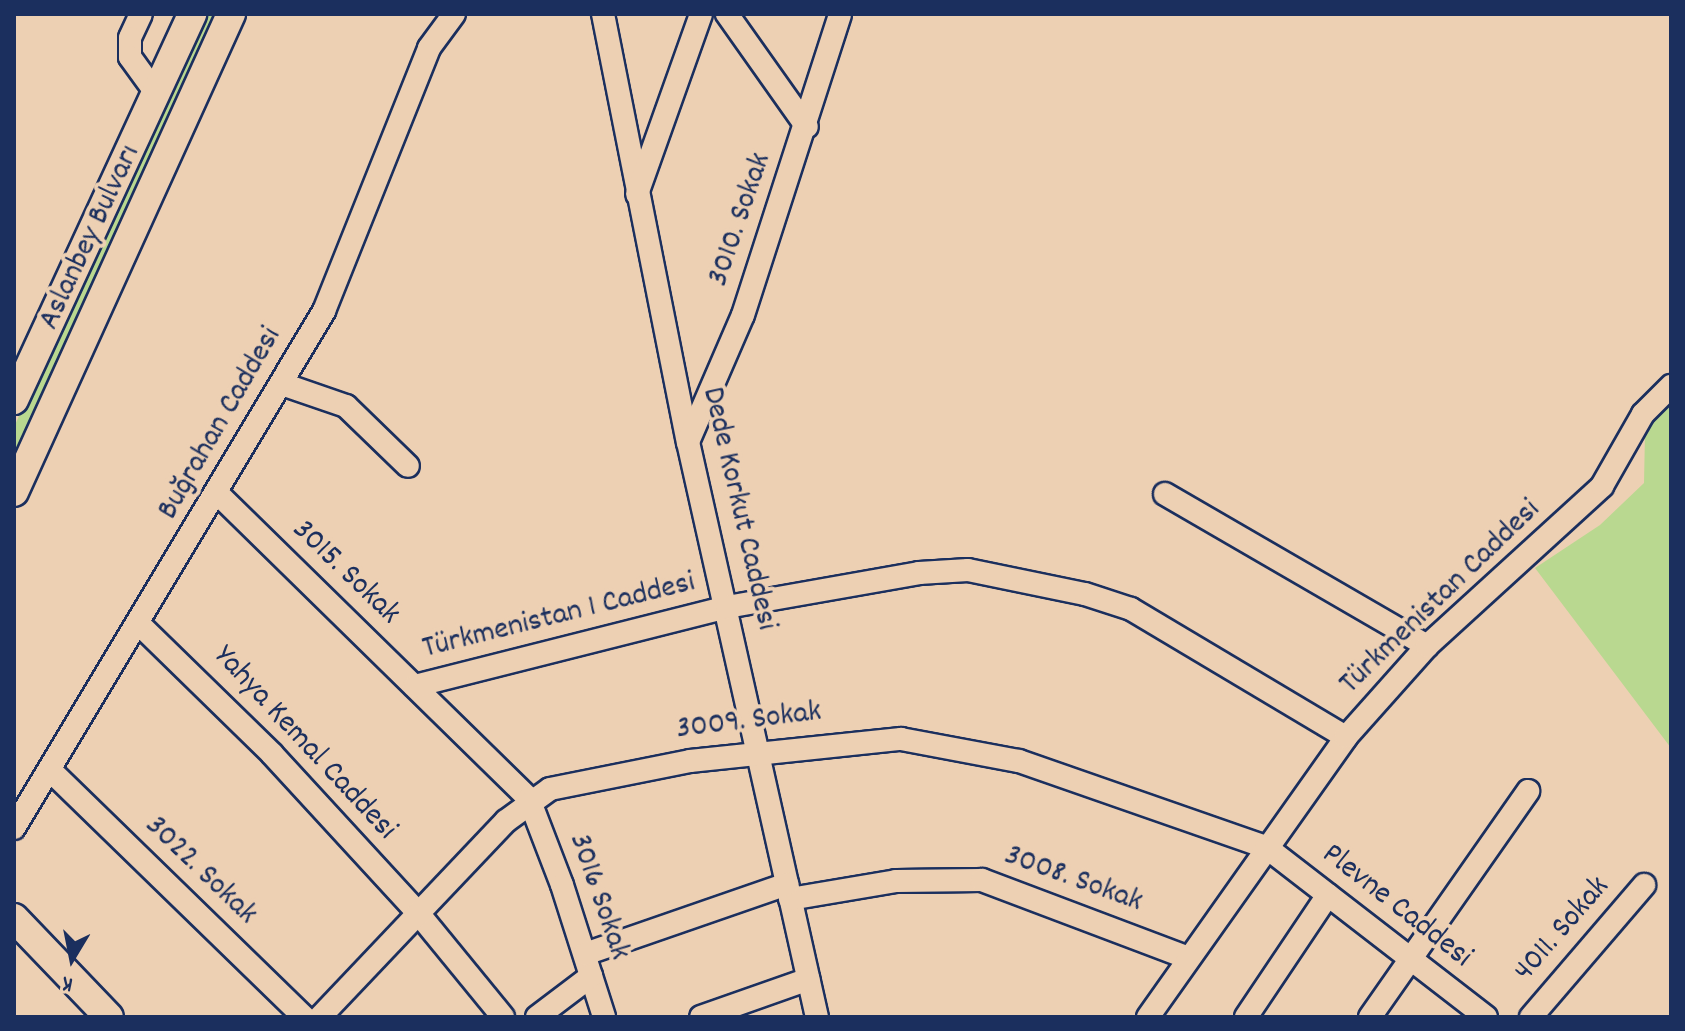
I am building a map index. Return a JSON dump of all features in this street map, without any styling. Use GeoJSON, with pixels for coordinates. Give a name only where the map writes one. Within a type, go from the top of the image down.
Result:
{"type":"FeatureCollection","features":[{"type":"Feature","properties":{"kind":"main road","name":"Aslanbey Bulvarı"},"geometry":{"type":"LineString","coordinates":[[14,400],[192,14]]}},
{"type":"Feature","properties":{"kind":"main road","name":"Aslanbey Bulvarı"},"geometry":{"type":"LineString","coordinates":[[14,492],[231,14]]}},
{"type":"Feature","properties":{"kind":"main road"},"geometry":{"type":"LineString","coordinates":[[14,918],[109,1017]]}},
{"type":"Feature","properties":{"kind":"street"},"geometry":{"type":"LineString","coordinates":[[141,14],[130,38],[130,57],[156,93]]}},
{"type":"Feature","properties":{"kind":"street","name":"Dede Korkut Caddesi"},"geometry":{"type":"LineString","coordinates":[[603,14],[688,442],[817,1017]]}},
{"type":"Feature","properties":{"kind":"street"},"geometry":{"type":"LineString","coordinates":[[637,195],[701,14]]}},
{"type":"Feature","properties":{"kind":"street"},"geometry":{"type":"LineString","coordinates":[[727,14],[807,127]]}},
{"type":"Feature","properties":{"kind":"street","name":"3010. Sokak"},"geometry":{"type":"LineString","coordinates":[[688,442],[720,376],[807,127],[840,14]]}},
{"type":"Feature","properties":{"kind":"street","name":"Buğrahan Caddesi"},"geometry":{"type":"LineString","coordinates":[[14,828],[218,494],[335,290],[447,22]]}},
{"type":"Feature","properties":{"kind":"street"},"geometry":{"type":"LineString","coordinates":[[282,384],[346,406],[408,466]]}},
{"type":"Feature","properties":{"kind":"street","name":"Türkmenistan Caddesi"},"geometry":{"type":"LineString","coordinates":[[1148,1017],[1346,737],[1427,646],[1602,486],[1643,414],[1671,386]]}},
{"type":"Feature","properties":{"kind":"street","name":"3015. Sokak"},"geometry":{"type":"LineString","coordinates":[[218,494],[529,799]]}},
{"type":"Feature","properties":{"kind":"street"},"geometry":{"type":"LineString","coordinates":[[1165,494],[1427,646]]}},
{"type":"Feature","properties":{"kind":"street","name":"Türkmenistan 1 Caddesi"},"geometry":{"type":"LineString","coordinates":[[415,686],[727,607],[919,573],[994,574],[1131,609],[1346,737]]}},
{"type":"Feature","properties":{"kind":"street","name":"Yahya Kemal Caddesi"},"geometry":{"type":"LineString","coordinates":[[139,624],[197,675],[418,913],[503,1017]]}},
{"type":"Feature","properties":{"kind":"street","name":"3009. Sokak"},"geometry":{"type":"LineString","coordinates":[[320,1017],[529,799],[559,786],[619,772],[870,740],[939,743],[1059,774],[1266,847]]}},
{"type":"Feature","properties":{"kind":"street","name":"3022. Sokak"},"geometry":{"type":"LineString","coordinates":[[51,771],[304,1017]]}},
{"type":"Feature","properties":{"kind":"street"},"geometry":{"type":"LineString","coordinates":[[1370,1017],[1408,958],[1528,791]]}},
{"type":"Feature","properties":{"kind":"street","name":"3016 Sokak"},"geometry":{"type":"LineString","coordinates":[[529,799],[604,1017]]}},
{"type":"Feature","properties":{"kind":"street","name":"Plevne Caddesi"},"geometry":{"type":"LineString","coordinates":[[1266,847],[1486,1017]]}},
{"type":"Feature","properties":{"kind":"street","name":"3008. Sokak"},"geometry":{"type":"LineString","coordinates":[[537,1017],[588,965],[789,891],[896,881],[982,880],[1188,958]]}},
{"type":"Feature","properties":{"kind":"street","name":"4011. Sokak"},"geometry":{"type":"LineString","coordinates":[[1531,1017],[1644,885]]}},
{"type":"Feature","properties":{"kind":"street"},"geometry":{"type":"LineString","coordinates":[[1246,1017],[1328,895]]}},
{"type":"Feature","properties":{"kind":"street"},"geometry":{"type":"LineString","coordinates":[[701,1017],[809,979]]}},
{"type":"Feature","properties":{"kind":"green space"},"geometry":{"type":"Polygon","coordinates":[[[203,14],[218,14],[14,466],[14,427],[203,14]]]}},
{"type":"Feature","properties":{"kind":"green space"},"geometry":{"type":"Polygon","coordinates":[[[1671,397],[1671,748],[1535,568],[1600,525],[1644,483],[1645,433],[1671,397]]]}}]}
